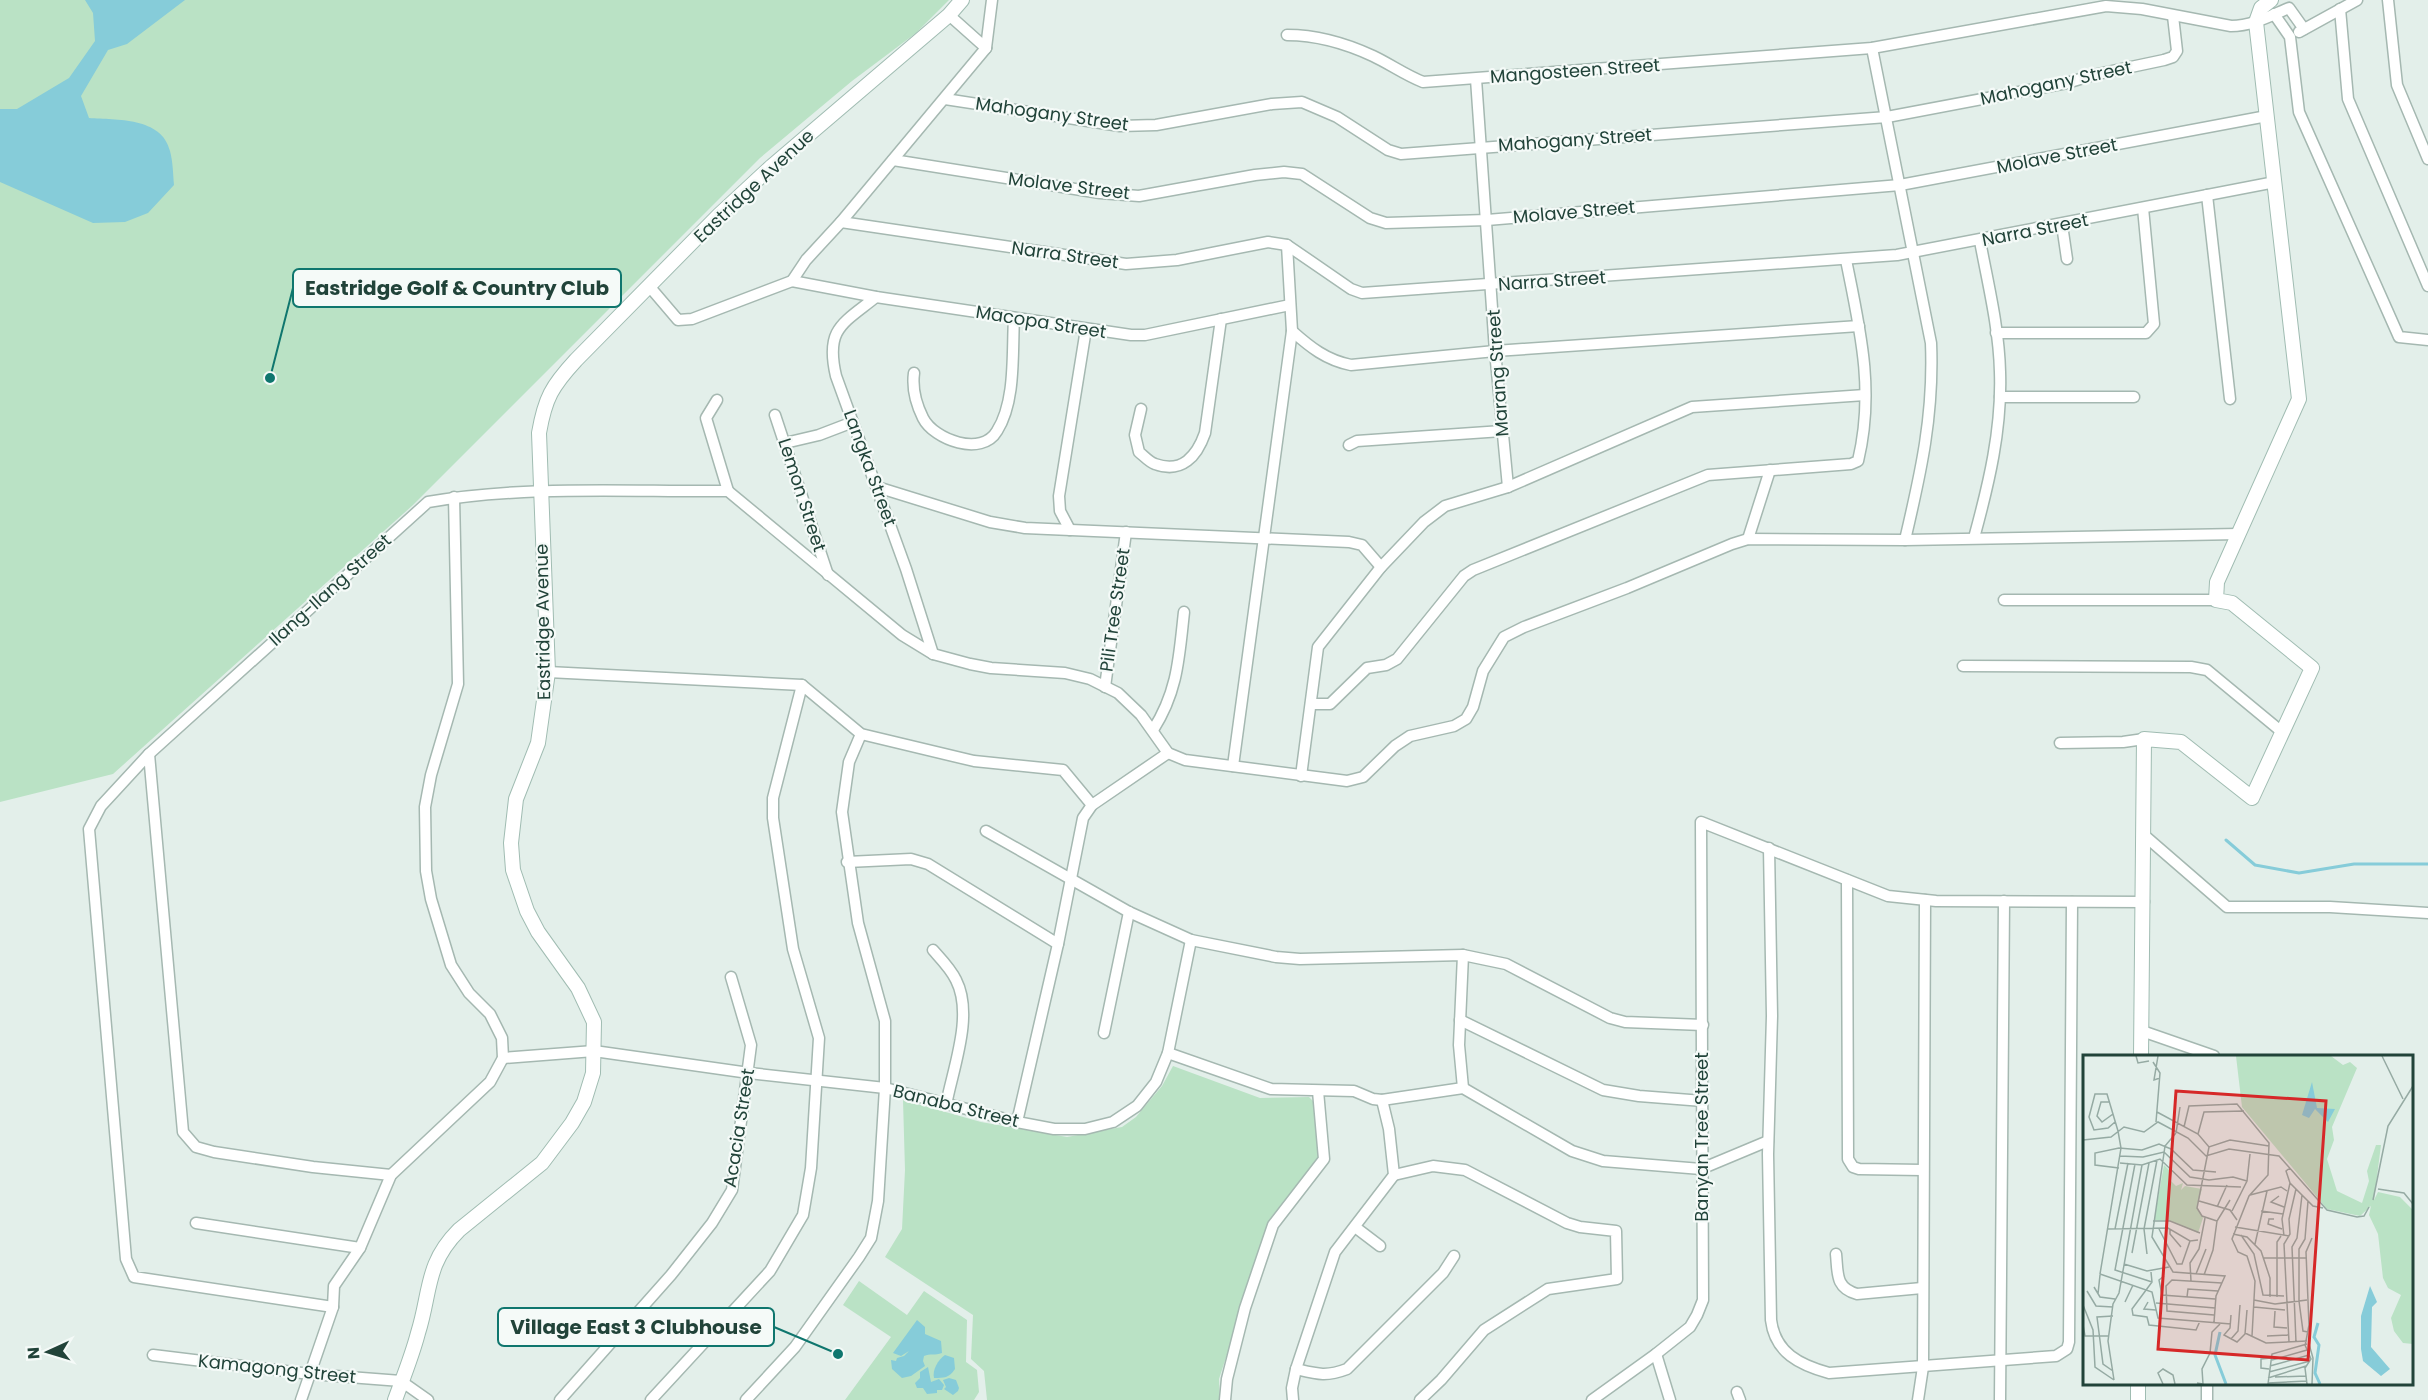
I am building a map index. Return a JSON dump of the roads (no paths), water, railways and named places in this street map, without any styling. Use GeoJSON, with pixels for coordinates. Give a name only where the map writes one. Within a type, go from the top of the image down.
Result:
{"type":"FeatureCollection","features":[{"type":"Feature","properties":{"kind":"street","name":"Eastridge Avenue"},"geometry":{"type":"LineString","coordinates":[[395,1400],[419,1332],[434,1265],[454,1235],[542,1163],[559,1142],[584,1102],[592,1080],[594,1022],[578,988],[538,933],[513,870],[512,843],[516,799],[538,743],[548,672],[539,433],[544,404],[558,379],[570,366],[719,215],[949,15],[962,0]]}},
{"type":"Feature","properties":{"kind":"street"},"geometry":{"type":"LineString","coordinates":[[649,286],[678,320],[683,320],[792,281],[806,260],[841,222],[986,48],[992,0]]}},
{"type":"Feature","properties":{"kind":"street"},"geometry":{"type":"LineString","coordinates":[[2216,600],[2217,582],[2299,399],[2256,22],[2262,8],[2271,0]]}},
{"type":"Feature","properties":{"kind":"street"},"geometry":{"type":"LineString","coordinates":[[2290,37],[2357,0]]}},
{"type":"Feature","properties":{"kind":"street"},"geometry":{"type":"LineString","coordinates":[[2388,0],[2397,85],[2428,159]]}},
{"type":"Feature","properties":{"kind":"street","name":"Mangosteen Street"},"geometry":{"type":"LineString","coordinates":[[1287,36],[1305,35],[1336,41],[1423,82],[1872,48],[2091,7],[2118,6],[2231,26],[2242,26],[2274,14]]}},
{"type":"Feature","properties":{"kind":"street"},"geometry":{"type":"LineString","coordinates":[[2304,29],[2289,8],[2274,14],[2290,37],[2299,112],[2398,337],[2428,340]]}},
{"type":"Feature","properties":{"kind":"street"},"geometry":{"type":"LineString","coordinates":[[2340,9],[2348,99],[2428,285]]}},
{"type":"Feature","properties":{"kind":"street"},"geometry":{"type":"LineString","coordinates":[[949,15],[986,48]]}},
{"type":"Feature","properties":{"kind":"street","name":"Mahogany Street"},"geometry":{"type":"LineString","coordinates":[[945,99],[1120,126],[1156,125],[1272,104],[1302,102],[1337,117],[1388,150],[1401,154],[1887,117],[2067,83],[2173,57],[2177,51],[2173,16]]}},
{"type":"Feature","properties":{"kind":"street"},"geometry":{"type":"LineString","coordinates":[[1872,48],[1931,343],[1933,381],[1924,460],[1905,540]]}},
{"type":"Feature","properties":{"kind":"street","name":"Marang Street"},"geometry":{"type":"LineString","coordinates":[[1476,79],[1495,351],[1508,487]]}},
{"type":"Feature","properties":{"kind":"street","name":"Molave Street"},"geometry":{"type":"LineString","coordinates":[[892,160],[1100,193],[1139,196],[1255,175],[1293,173],[1302,174],[1317,182],[1370,218],[1386,223],[1487,220],[1900,185],[2267,116]]}},
{"type":"Feature","properties":{"kind":"street","name":"Narra Street"},"geometry":{"type":"LineString","coordinates":[[841,222],[1126,264],[1177,260],[1260,243],[1287,245],[1351,289],[1362,292],[1846,260],[1914,252],[2275,182]]}},
{"type":"Feature","properties":{"kind":"street"},"geometry":{"type":"LineString","coordinates":[[2207,195],[2230,399]]}},
{"type":"Feature","properties":{"kind":"street"},"geometry":{"type":"LineString","coordinates":[[1996,333],[2146,333],[2154,324],[2143,208]]}},
{"type":"Feature","properties":{"kind":"street"},"geometry":{"type":"LineString","coordinates":[[2062,225],[2067,259]]}},
{"type":"Feature","properties":{"kind":"street"},"geometry":{"type":"LineString","coordinates":[[1974,538],[1995,460],[2000,397],[1996,333],[1980,241]]}},
{"type":"Feature","properties":{"kind":"street"},"geometry":{"type":"LineString","coordinates":[[1233,766],[1292,331],[1287,245]]}},
{"type":"Feature","properties":{"kind":"street"},"geometry":{"type":"LineString","coordinates":[[1311,704],[1329,704],[1367,668],[1386,665],[1397,659],[1464,576],[1473,570],[1708,475],[1851,464],[1858,461],[1863,442],[1866,368],[1846,260]]}},
{"type":"Feature","properties":{"kind":"street","name":"Macopa Street"},"geometry":{"type":"LineString","coordinates":[[792,281],[876,297],[1131,335],[1145,335],[1290,305]]}},
{"type":"Feature","properties":{"kind":"street","name":"Langka Street"},"geometry":{"type":"LineString","coordinates":[[876,297],[838,328],[832,342],[832,359],[933,654]]}},
{"type":"Feature","properties":{"kind":"street"},"geometry":{"type":"LineString","coordinates":[[914,373],[912,387],[923,419],[939,435],[960,443],[981,443],[996,434],[1008,407],[1014,318]]}},
{"type":"Feature","properties":{"kind":"street"},"geometry":{"type":"LineString","coordinates":[[1141,409],[1136,435],[1139,452],[1154,464],[1170,466],[1190,461],[1199,450],[1205,433],[1221,319]]}},
{"type":"Feature","properties":{"kind":"street"},"geometry":{"type":"LineString","coordinates":[[1292,331],[1311,348],[1334,362],[1351,365],[1495,351],[1859,326]]}},
{"type":"Feature","properties":{"kind":"street"},"geometry":{"type":"LineString","coordinates":[[1070,530],[1060,511],[1059,496],[1086,329]]}},
{"type":"Feature","properties":{"kind":"street"},"geometry":{"type":"LineString","coordinates":[[1302,776],[1317,647],[1381,567],[1424,522],[1445,506],[1508,487],[1692,407],[1865,395]]}},
{"type":"Feature","properties":{"kind":"street"},"geometry":{"type":"LineString","coordinates":[[2000,397],[2134,397]]}},
{"type":"Feature","properties":{"kind":"street"},"geometry":{"type":"LineString","coordinates":[[717,400],[706,418],[728,491],[902,635],[933,654],[991,668],[1065,673],[1090,680],[1118,693],[1141,715],[1168,753],[1185,760],[1347,781],[1363,777],[1395,746],[1410,736],[1454,726],[1466,719],[1473,707],[1483,671],[1504,638],[1524,627],[1748,539],[1905,540],[2239,534]]}},
{"type":"Feature","properties":{"kind":"street","name":"Lemon Street"},"geometry":{"type":"LineString","coordinates":[[775,415],[829,575]]}},
{"type":"Feature","properties":{"kind":"street"},"geometry":{"type":"LineString","coordinates":[[785,443],[819,435],[853,422]]}},
{"type":"Feature","properties":{"kind":"street"},"geometry":{"type":"LineString","coordinates":[[1349,445],[1357,441],[1502,431]]}},
{"type":"Feature","properties":{"kind":"street"},"geometry":{"type":"LineString","coordinates":[[1748,539],[1770,470]]}},
{"type":"Feature","properties":{"kind":"street"},"geometry":{"type":"LineString","coordinates":[[877,487],[990,522],[1025,528],[1264,538],[1362,545],[1381,567]]}},
{"type":"Feature","properties":{"kind":"street","name":"Ilang-Ilang Street"},"geometry":{"type":"LineString","coordinates":[[333,1307],[134,1277],[126,1259],[89,829],[102,806],[148,754],[428,502],[454,497],[540,492],[728,491]]}},
{"type":"Feature","properties":{"kind":"street"},"geometry":{"type":"LineString","coordinates":[[301,1400],[333,1307],[334,1286],[360,1248],[391,1175],[490,1082],[503,1058],[502,1038],[490,1014],[469,993],[451,965],[431,899],[426,871],[425,807],[431,775],[458,684],[454,497]]}},
{"type":"Feature","properties":{"kind":"street","name":"Pili Tree Street"},"geometry":{"type":"LineString","coordinates":[[1105,687],[1126,532]]}},
{"type":"Feature","properties":{"kind":"street"},"geometry":{"type":"LineString","coordinates":[[2004,600],[2216,600],[2232,603],[2312,668],[2252,798],[2181,742],[2144,739],[2123,742],[2060,743]]}},
{"type":"Feature","properties":{"kind":"street"},"geometry":{"type":"LineString","coordinates":[[1153,730],[1170,702],[1184,612]]}},
{"type":"Feature","properties":{"kind":"street"},"geometry":{"type":"LineString","coordinates":[[1963,666],[2207,670],[2282,732]]}},
{"type":"Feature","properties":{"kind":"street"},"geometry":{"type":"LineString","coordinates":[[548,672],[802,684],[861,734],[974,762],[1063,770],[1092,805]]}},
{"type":"Feature","properties":{"kind":"street"},"geometry":{"type":"LineString","coordinates":[[651,1400],[770,1271],[802,1215],[811,1168],[819,1038],[793,949],[773,818],[774,798],[802,684]]}},
{"type":"Feature","properties":{"kind":"street"},"geometry":{"type":"LineString","coordinates":[[746,1400],[795,1347],[871,1238],[878,1201],[885,1088],[885,1021],[858,923],[847,862],[842,812],[849,762],[861,734]]}},
{"type":"Feature","properties":{"kind":"street"},"geometry":{"type":"LineString","coordinates":[[2141,1055],[2145,836],[2144,739]]}},
{"type":"Feature","properties":{"kind":"street"},"geometry":{"type":"LineString","coordinates":[[1017,1122],[1058,944],[1083,818],[1092,805],[1168,753]]}},
{"type":"Feature","properties":{"kind":"street"},"geometry":{"type":"LineString","coordinates":[[148,754],[183,1132],[196,1147],[214,1152],[313,1167],[391,1175]]}},
{"type":"Feature","properties":{"kind":"street","name":"Banyan Tree Street"},"geometry":{"type":"LineString","coordinates":[[1592,1400],[1690,1327],[1702,1300],[1701,822],[1769,848]]}},
{"type":"Feature","properties":{"kind":"street"},"geometry":{"type":"LineString","coordinates":[[986,831],[1129,912],[1191,940],[1276,957],[1463,955],[1506,964],[1610,1018],[1625,1022],[1702,1025]]}},
{"type":"Feature","properties":{"kind":"street"},"geometry":{"type":"LineString","coordinates":[[2145,836],[2227,907],[2330,907],[2428,913]]}},
{"type":"Feature","properties":{"kind":"street"},"geometry":{"type":"LineString","coordinates":[[2072,902],[2069,1342],[2067,1349],[2056,1356],[2001,1362],[1829,1373],[1793,1359],[1776,1342],[1772,1333],[1771,1320],[1768,1141],[1772,1016],[1769,848],[1888,896],[1925,900],[2144,902]]}},
{"type":"Feature","properties":{"kind":"street"},"geometry":{"type":"LineString","coordinates":[[847,862],[911,859],[928,864],[1058,944]]}},
{"type":"Feature","properties":{"kind":"street"},"geometry":{"type":"LineString","coordinates":[[1847,879],[1848,1159],[1850,1164],[1859,1169],[1922,1170]]}},
{"type":"Feature","properties":{"kind":"street"},"geometry":{"type":"LineString","coordinates":[[1918,1400],[1923,1367],[1922,1170],[1925,900]]}},
{"type":"Feature","properties":{"kind":"street"},"geometry":{"type":"LineString","coordinates":[[2000,1400],[2004,901]]}},
{"type":"Feature","properties":{"kind":"street"},"geometry":{"type":"LineString","coordinates":[[1104,1033],[1129,912]]}},
{"type":"Feature","properties":{"kind":"street","name":"Banaba Street"},"geometry":{"type":"LineString","coordinates":[[503,1058],[594,1051],[749,1073],[885,1088],[1017,1122],[1054,1129],[1085,1129],[1113,1122],[1137,1106],[1156,1082],[1168,1053],[1191,940]]}},
{"type":"Feature","properties":{"kind":"street"},"geometry":{"type":"LineString","coordinates":[[933,950],[956,979],[963,999],[963,1022],[946,1105]]}},
{"type":"Feature","properties":{"kind":"street"},"geometry":{"type":"LineString","coordinates":[[1463,955],[1459,1045],[1463,1088]]}},
{"type":"Feature","properties":{"kind":"street","name":"Acacia Street"},"geometry":{"type":"LineString","coordinates":[[560,1400],[671,1275],[712,1223],[732,1190],[751,1045],[731,977]]}},
{"type":"Feature","properties":{"kind":"street"},"geometry":{"type":"LineString","coordinates":[[1460,1020],[1603,1090],[1640,1096],[1703,1101]]}},
{"type":"Feature","properties":{"kind":"street"},"geometry":{"type":"LineString","coordinates":[[2142,1031],[2211,1055]]}},
{"type":"Feature","properties":{"kind":"street"},"geometry":{"type":"LineString","coordinates":[[1168,1053],[1271,1089],[1354,1091],[1373,1099],[1382,1100],[1463,1088],[1572,1151],[1603,1161],[1701,1168],[1768,1141]]}},
{"type":"Feature","properties":{"kind":"street"},"geometry":{"type":"LineString","coordinates":[[1225,1400],[1227,1379],[1245,1308],[1274,1224],[1324,1159],[1318,1091]]}},
{"type":"Feature","properties":{"kind":"street"},"geometry":{"type":"LineString","coordinates":[[1382,1100],[1389,1129],[1394,1175]]}},
{"type":"Feature","properties":{"kind":"street"},"geometry":{"type":"LineString","coordinates":[[1293,1400],[1292,1388],[1296,1369],[1335,1252],[1394,1175],[1433,1167],[1465,1170],[1567,1223],[1580,1227],[1616,1231],[1617,1279],[1548,1289],[1484,1330],[1441,1380],[1420,1400]]}},
{"type":"Feature","properties":{"kind":"street"},"geometry":{"type":"LineString","coordinates":[[196,1223],[360,1248]]}},
{"type":"Feature","properties":{"kind":"street"},"geometry":{"type":"LineString","coordinates":[[1355,1227],[1380,1246]]}},
{"type":"Feature","properties":{"kind":"street"},"geometry":{"type":"LineString","coordinates":[[1836,1254],[1839,1280],[1843,1288],[1848,1291],[1857,1293],[1922,1288]]}},
{"type":"Feature","properties":{"kind":"street"},"geometry":{"type":"LineString","coordinates":[[1296,1369],[1321,1375],[1347,1369],[1443,1273],[1454,1256]]}},
{"type":"Feature","properties":{"kind":"street"},"geometry":{"type":"LineString","coordinates":[[1656,1354],[1670,1400]]}},
{"type":"Feature","properties":{"kind":"street","name":"Kamagong Street"},"geometry":{"type":"LineString","coordinates":[[153,1355],[310,1374],[401,1381]]}},
{"type":"Feature","properties":{"kind":"street"},"geometry":{"type":"LineString","coordinates":[[401,1381],[428,1400]]}},
{"type":"Feature","properties":{"kind":"water"},"geometry":{"type":"Polygon","coordinates":[[[85,0],[185,0],[127,44],[108,50],[81,96],[89,118],[124,120],[148,126],[158,132],[170,151],[174,185],[148,213],[125,222],[93,223],[0,182],[0,109],[17,109],[69,78],[95,41],[93,13],[85,0]]]}},
{"type":"Feature","properties":{"kind":"water"},"geometry":{"type":"Polygon","coordinates":[[[917,1320],[925,1327],[925,1334],[941,1341],[942,1353],[924,1356],[925,1366],[911,1376],[902,1378],[892,1369],[891,1360],[896,1361],[909,1351],[901,1356],[893,1353],[917,1320]]]}},
{"type":"Feature","properties":{"kind":"water"},"geometry":{"type":"Polygon","coordinates":[[[945,1355],[954,1358],[955,1369],[946,1377],[934,1378],[936,1365],[945,1355]]]}},
{"type":"Feature","properties":{"kind":"water"},"geometry":{"type":"Polygon","coordinates":[[[928,1367],[931,1382],[939,1379],[944,1385],[942,1390],[937,1390],[937,1393],[927,1394],[923,1388],[917,1388],[915,1383],[920,1378],[920,1372],[928,1367]]]}},
{"type":"Feature","properties":{"kind":"water"},"geometry":{"type":"Polygon","coordinates":[[[949,1378],[956,1380],[959,1388],[953,1395],[944,1389],[946,1387],[943,1380],[949,1378]]]}},
{"type":"Feature","properties":{"kind":"waterway"},"geometry":{"type":"LineString","coordinates":[[2226,840],[2255,865],[2299,873],[2354,864],[2428,864]]}},
{"type":"Feature","properties":{"kind":"place","name":"Eastridge Golf & Country Club"},"geometry":{"type":"Point","coordinates":[270,378]}},
{"type":"Feature","properties":{"kind":"place","name":"Village East 3 Clubhouse"},"geometry":{"type":"Point","coordinates":[838,1354]}}]}
